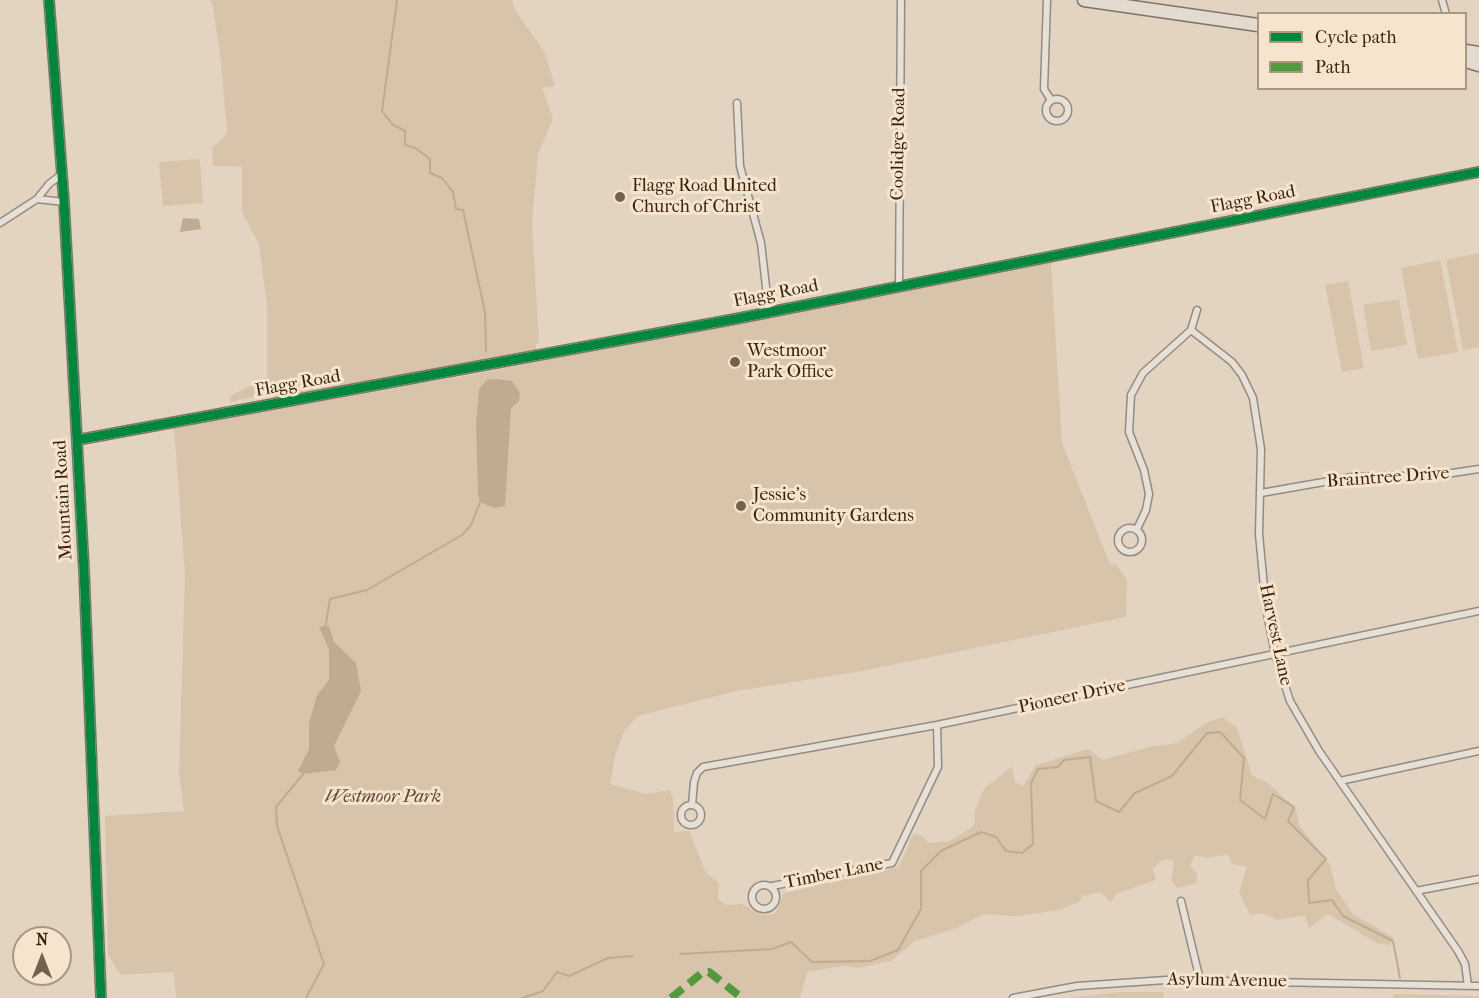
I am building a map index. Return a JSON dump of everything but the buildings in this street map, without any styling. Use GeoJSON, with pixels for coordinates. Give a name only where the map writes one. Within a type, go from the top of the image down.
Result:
{"type":"FeatureCollection","features":[{"type":"Feature","properties":{"kind":"highway"},"geometry":{"type":"LineString","coordinates":[[1083,0],[1257,26]]}},
{"type":"Feature","properties":{"kind":"street","name":"Mountain Road"},"geometry":{"type":"LineString","coordinates":[[49,0],[64,202],[77,440],[101,998]]}},
{"type":"Feature","properties":{"kind":"street","name":"Coolidge Road"},"geometry":{"type":"LineString","coordinates":[[899,288],[901,0]]}},
{"type":"Feature","properties":{"kind":"street"},"geometry":{"type":"LineString","coordinates":[[1047,0],[1044,89],[1051,100]]}},
{"type":"Feature","properties":{"kind":"street"},"geometry":{"type":"LineString","coordinates":[[737,103],[740,166],[762,243],[770,312]]}},
{"type":"Feature","properties":{"kind":"street","name":"Flagg Road"},"geometry":{"type":"LineString","coordinates":[[77,440],[899,288],[1479,172]]}},
{"type":"Feature","properties":{"kind":"street"},"geometry":{"type":"LineString","coordinates":[[0,223],[37,199],[49,184],[62,174]]}},
{"type":"Feature","properties":{"kind":"street"},"geometry":{"type":"LineString","coordinates":[[37,199],[64,202]]}},
{"type":"Feature","properties":{"kind":"street"},"geometry":{"type":"LineString","coordinates":[[1137,529],[1146,510],[1149,494],[1144,470],[1129,432],[1131,396],[1143,373],[1191,330],[1197,310]]}},
{"type":"Feature","properties":{"kind":"street","name":"Harvest Lane"},"geometry":{"type":"LineString","coordinates":[[1191,330],[1232,362],[1246,382],[1253,398],[1259,428],[1261,566],[1275,654],[1290,701],[1300,721],[1340,781],[1463,960],[1468,986]]}},
{"type":"Feature","properties":{"kind":"street","name":"Braintree Drive"},"geometry":{"type":"LineString","coordinates":[[1261,493],[1352,477],[1447,475],[1479,469]]}},
{"type":"Feature","properties":{"kind":"street"},"geometry":{"type":"LineString","coordinates":[[1128,528],[1137,529],[1142,536],[1140,547],[1134,552],[1122,550],[1118,543],[1121,531],[1128,528]]}},
{"type":"Feature","properties":{"kind":"street","name":"Pioneer Drive"},"geometry":{"type":"LineString","coordinates":[[692,805],[694,782],[697,773],[703,767],[937,725],[1479,611]]}},
{"type":"Feature","properties":{"kind":"street","name":"Timber Lane"},"geometry":{"type":"LineString","coordinates":[[772,886],[777,897],[774,904],[768,909],[756,906],[752,895],[756,887],[764,884],[772,886],[892,863],[938,767],[937,725]]}},
{"type":"Feature","properties":{"kind":"street"},"geometry":{"type":"LineString","coordinates":[[1340,781],[1479,751]]}},
{"type":"Feature","properties":{"kind":"street"},"geometry":{"type":"LineString","coordinates":[[1416,891],[1479,879]]}},
{"type":"Feature","properties":{"kind":"street"},"geometry":{"type":"LineString","coordinates":[[1181,901],[1200,980]]}},
{"type":"Feature","properties":{"kind":"street","name":"Asylum Avenue"},"geometry":{"type":"LineString","coordinates":[[1013,998],[1103,983],[1200,980],[1479,986]]}},
{"type":"Feature","properties":{"kind":"green space"},"geometry":{"type":"Polygon","coordinates":[[[209,0],[512,0],[516,12],[544,51],[555,86],[542,88],[553,119],[538,154],[532,221],[539,343],[536,344],[536,351],[274,399],[273,393],[230,402],[230,396],[267,377],[267,306],[259,244],[242,213],[242,167],[213,166],[212,148],[227,134],[221,61],[212,2],[209,0]]]}},
{"type":"Feature","properties":{"kind":"green space"},"geometry":{"type":"Polygon","coordinates":[[[200,159],[203,203],[163,206],[159,162],[200,159]]]}},
{"type":"Feature","properties":{"kind":"green space"},"geometry":{"type":"Polygon","coordinates":[[[1479,253],[1479,347],[1463,350],[1446,260],[1479,253]]]}},
{"type":"Feature","properties":{"kind":"green space"},"geometry":{"type":"Polygon","coordinates":[[[1440,260],[1458,352],[1418,359],[1401,268],[1440,260]]]}},
{"type":"Feature","properties":{"kind":"green space","name":"Westmoor Park"},"geometry":{"type":"Polygon","coordinates":[[[1051,261],[1062,443],[1110,564],[1116,564],[1127,580],[1126,617],[862,671],[737,691],[638,716],[624,731],[615,756],[610,784],[646,794],[669,790],[673,796],[674,832],[689,831],[706,873],[719,883],[718,899],[726,905],[742,904],[761,915],[775,914],[784,893],[899,867],[913,835],[919,834],[929,843],[950,841],[974,826],[975,810],[984,789],[1012,766],[1015,782],[1023,786],[1036,765],[1088,749],[1103,760],[1149,747],[1177,743],[1206,723],[1223,717],[1237,728],[1252,775],[1268,783],[1296,809],[1299,825],[1330,865],[1336,889],[1353,914],[1394,938],[1390,945],[1377,943],[1328,914],[1309,928],[1305,915],[1277,920],[1263,913],[1250,915],[1239,892],[1247,867],[1232,864],[1228,854],[1208,858],[1195,855],[1190,866],[1197,873],[1197,883],[1177,888],[1171,880],[1174,862],[1170,859],[1161,861],[1153,868],[1156,880],[1116,894],[1111,902],[1100,892],[1082,896],[1079,902],[1059,910],[1017,916],[983,914],[957,928],[915,941],[891,961],[859,968],[842,966],[807,972],[800,998],[176,998],[174,972],[121,975],[108,955],[105,816],[184,811],[179,771],[185,575],[174,428],[481,373],[1051,261]]]}},
{"type":"Feature","properties":{"kind":"green space"},"geometry":{"type":"Polygon","coordinates":[[[1348,281],[1364,368],[1342,372],[1325,285],[1348,281]]]}},
{"type":"Feature","properties":{"kind":"green space"},"geometry":{"type":"Polygon","coordinates":[[[1399,299],[1407,345],[1371,351],[1363,305],[1399,299]]]}},
{"type":"Feature","properties":{"kind":"green space"},"geometry":{"type":"Polygon","coordinates":[[[1120,992],[1163,992],[1164,998],[1069,998],[1120,992]]]}},
{"type":"Feature","properties":{"kind":"green space"},"geometry":{"type":"Polygon","coordinates":[[[1394,994],[1479,996],[1479,998],[1393,998],[1394,994]]]}},
{"type":"Feature","properties":{"kind":"shaded area"},"geometry":{"type":"Polygon","coordinates":[[[183,218],[199,219],[201,229],[180,232],[183,218]]]}},
{"type":"Feature","properties":{"kind":"shaded area"},"geometry":{"type":"Polygon","coordinates":[[[487,380],[512,381],[520,393],[519,401],[511,408],[505,506],[494,508],[480,502],[478,494],[476,424],[479,389],[487,380]]]}},
{"type":"Feature","properties":{"kind":"shaded area"},"geometry":{"type":"Polygon","coordinates":[[[329,626],[334,642],[356,663],[361,691],[334,746],[340,762],[336,770],[303,774],[298,771],[309,749],[309,724],[317,695],[329,680],[329,649],[319,627],[329,626]]]}},
{"type":"Feature","properties":{"kind":"waterway"},"geometry":{"type":"LineString","coordinates":[[397,0],[382,111],[392,124],[405,131],[405,145],[415,148],[430,159],[430,173],[442,178],[453,192],[456,209],[463,210],[485,312],[486,351]]}},
{"type":"Feature","properties":{"kind":"waterway"},"geometry":{"type":"LineString","coordinates":[[325,629],[330,599],[367,590],[462,535],[471,525],[481,500]]}},
{"type":"Feature","properties":{"kind":"waterway"},"geometry":{"type":"LineString","coordinates":[[680,954],[772,949],[791,942],[812,962],[870,961],[898,950],[921,909],[921,871],[941,851],[981,832],[996,837],[1006,851],[1022,853],[1033,844],[1031,783],[1038,769],[1058,767],[1064,760],[1090,757],[1096,801],[1119,812],[1135,793],[1172,776],[1207,733],[1220,732],[1244,758],[1240,800],[1265,819],[1273,794],[1294,807],[1288,821],[1326,859],[1308,880],[1309,903],[1332,900],[1343,916],[1393,941],[1400,978]]}},
{"type":"Feature","properties":{"kind":"waterway"},"geometry":{"type":"LineString","coordinates":[[303,774],[276,807],[277,826],[324,964],[306,998]]}},
{"type":"Feature","properties":{"kind":"waterway"},"geometry":{"type":"LineString","coordinates":[[522,998],[543,991],[557,972],[569,976],[608,958],[633,956]]}},
{"type":"Feature","properties":{"kind":"marked path"},"geometry":{"type":"LineString","coordinates":[[671,998],[702,973],[709,972],[742,998]]}},
{"type":"Feature","properties":{"kind":"cycle path"},"geometry":{"type":"LineString","coordinates":[[49,0],[64,202],[84,570],[101,998]]}},
{"type":"Feature","properties":{"kind":"cycle path"},"geometry":{"type":"LineString","coordinates":[[77,440],[735,319],[1479,172]]}},
{"type":"Feature","properties":{"kind":"place","name":"Flagg Road United Church of Christ"},"geometry":{"type":"Point","coordinates":[620,197]}},
{"type":"Feature","properties":{"kind":"place","name":"Westmoor Park Office"},"geometry":{"type":"Point","coordinates":[735,362]}},
{"type":"Feature","properties":{"kind":"place","name":"Jessie's Community Gardens"},"geometry":{"type":"Point","coordinates":[741,506]}}]}
